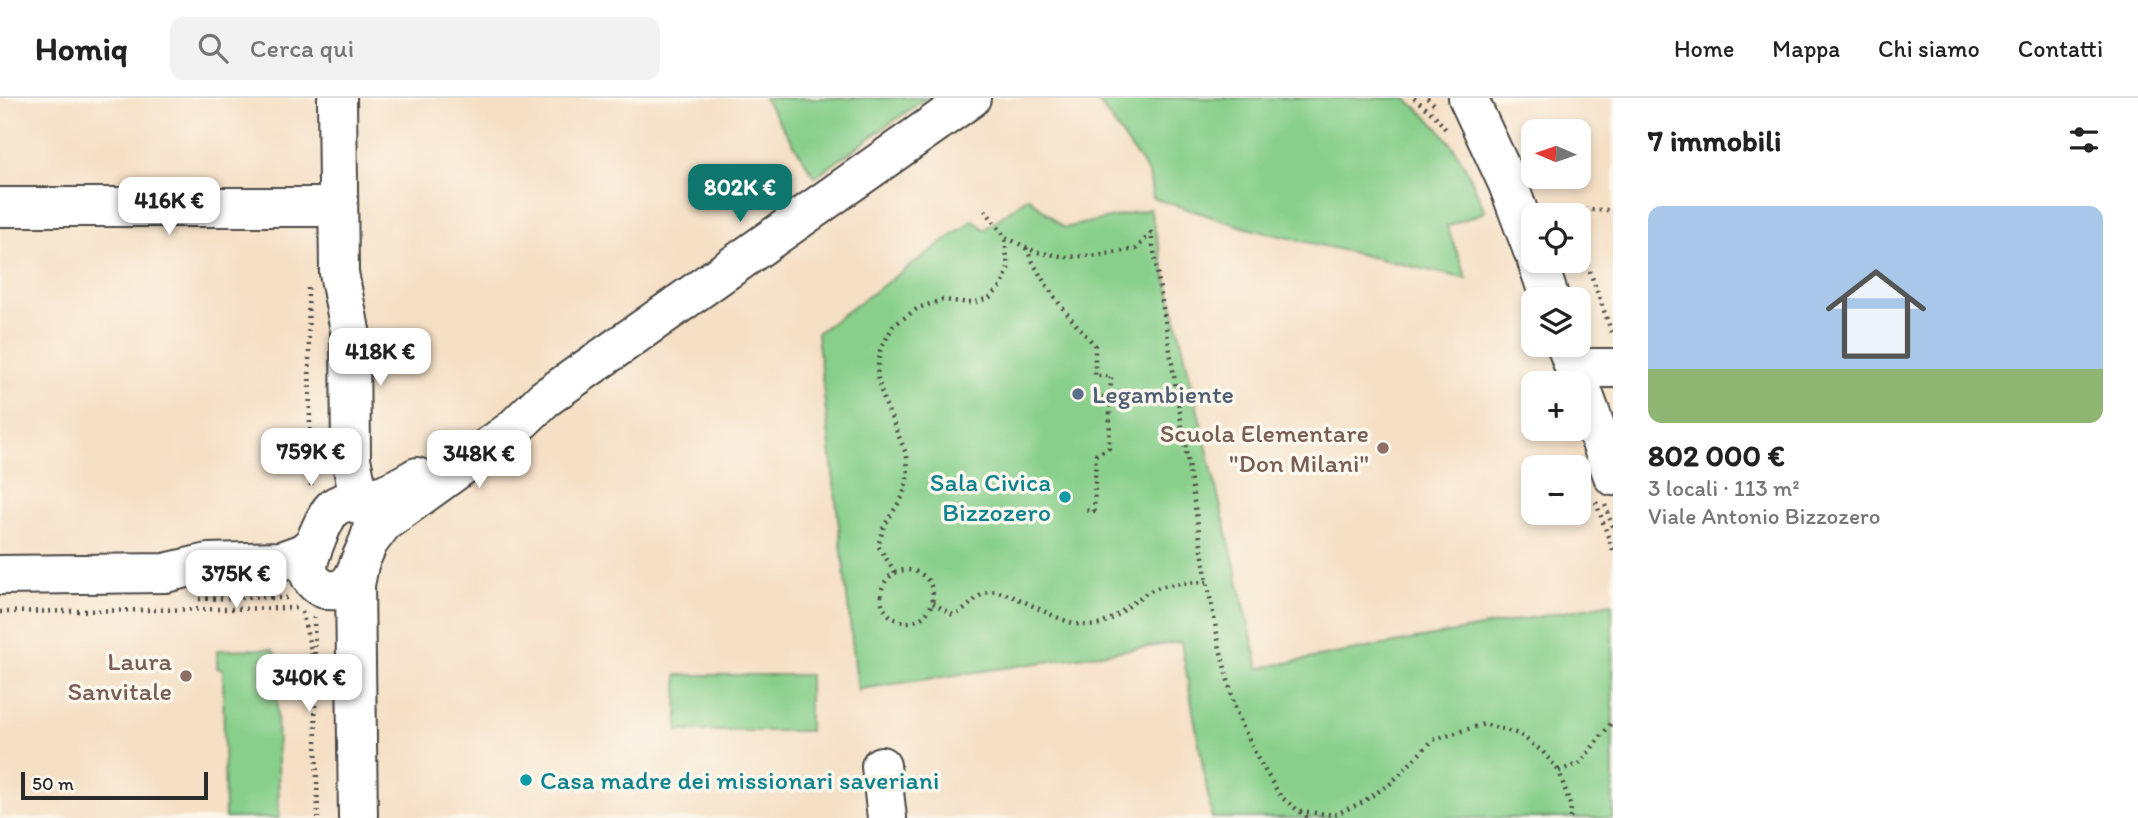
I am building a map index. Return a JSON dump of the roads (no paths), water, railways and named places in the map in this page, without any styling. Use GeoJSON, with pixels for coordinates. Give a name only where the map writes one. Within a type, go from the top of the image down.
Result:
{"type":"FeatureCollection","features":[{"type":"Feature","properties":{"kind":"street"},"geometry":{"type":"LineString","coordinates":[[0,575],[165,573],[207,580],[298,582],[330,590],[344,587],[354,576],[351,525],[350,330],[339,273],[337,98]]}},
{"type":"Feature","properties":{"kind":"street"},"geometry":{"type":"LineString","coordinates":[[339,273],[329,332],[330,438],[334,487],[332,502],[351,525],[374,532],[390,517],[512,430],[544,399],[971,98]]}},
{"type":"Feature","properties":{"kind":"street"},"geometry":{"type":"LineString","coordinates":[[1447,98],[1486,141],[1494,154]]}},
{"type":"Feature","properties":{"kind":"street"},"geometry":{"type":"LineString","coordinates":[[1468,98],[1521,221]]}},
{"type":"Feature","properties":{"kind":"street"},"geometry":{"type":"LineString","coordinates":[[1485,98],[1492,118],[1490,139],[1494,154]]}},
{"type":"Feature","properties":{"kind":"street"},"geometry":{"type":"LineString","coordinates":[[0,207],[338,207]]}},
{"type":"Feature","properties":{"kind":"street"},"geometry":{"type":"LineString","coordinates":[[1571,358],[1586,368],[1613,368]]}},
{"type":"Feature","properties":{"kind":"street"},"geometry":{"type":"LineString","coordinates":[[1571,358],[1613,476]]}},
{"type":"Feature","properties":{"kind":"street"},"geometry":{"type":"LineString","coordinates":[[165,573],[208,563],[286,559],[308,550],[351,525],[396,489],[498,421],[544,399]]}},
{"type":"Feature","properties":{"kind":"street"},"geometry":{"type":"LineString","coordinates":[[350,428],[357,448],[377,465],[402,474],[418,474],[427,470]]}},
{"type":"Feature","properties":{"kind":"street"},"geometry":{"type":"LineString","coordinates":[[351,525],[355,584],[358,818]]}},
{"type":"Feature","properties":{"kind":"street"},"geometry":{"type":"LineString","coordinates":[[323,589],[331,601],[336,634],[341,818]]}},
{"type":"Feature","properties":{"kind":"street"},"geometry":{"type":"LineString","coordinates":[[881,766],[887,818]]}},
{"type":"Feature","properties":{"kind":"place","name":"Legambiente"},"geometry":{"type":"Point","coordinates":[1078,394]}},
{"type":"Feature","properties":{"kind":"place","name":"Scuola Elementare \"Don Milani\""},"geometry":{"type":"Point","coordinates":[1383,448]}},
{"type":"Feature","properties":{"kind":"place","name":"Sala Civica Bizzozero"},"geometry":{"type":"Point","coordinates":[1065,497]}},
{"type":"Feature","properties":{"kind":"place","name":"Laura Sanvitale"},"geometry":{"type":"Point","coordinates":[186,676]}},
{"type":"Feature","properties":{"kind":"place","name":"Casa madre dei missionari saveriani"},"geometry":{"type":"Point","coordinates":[526,780]}}]}
